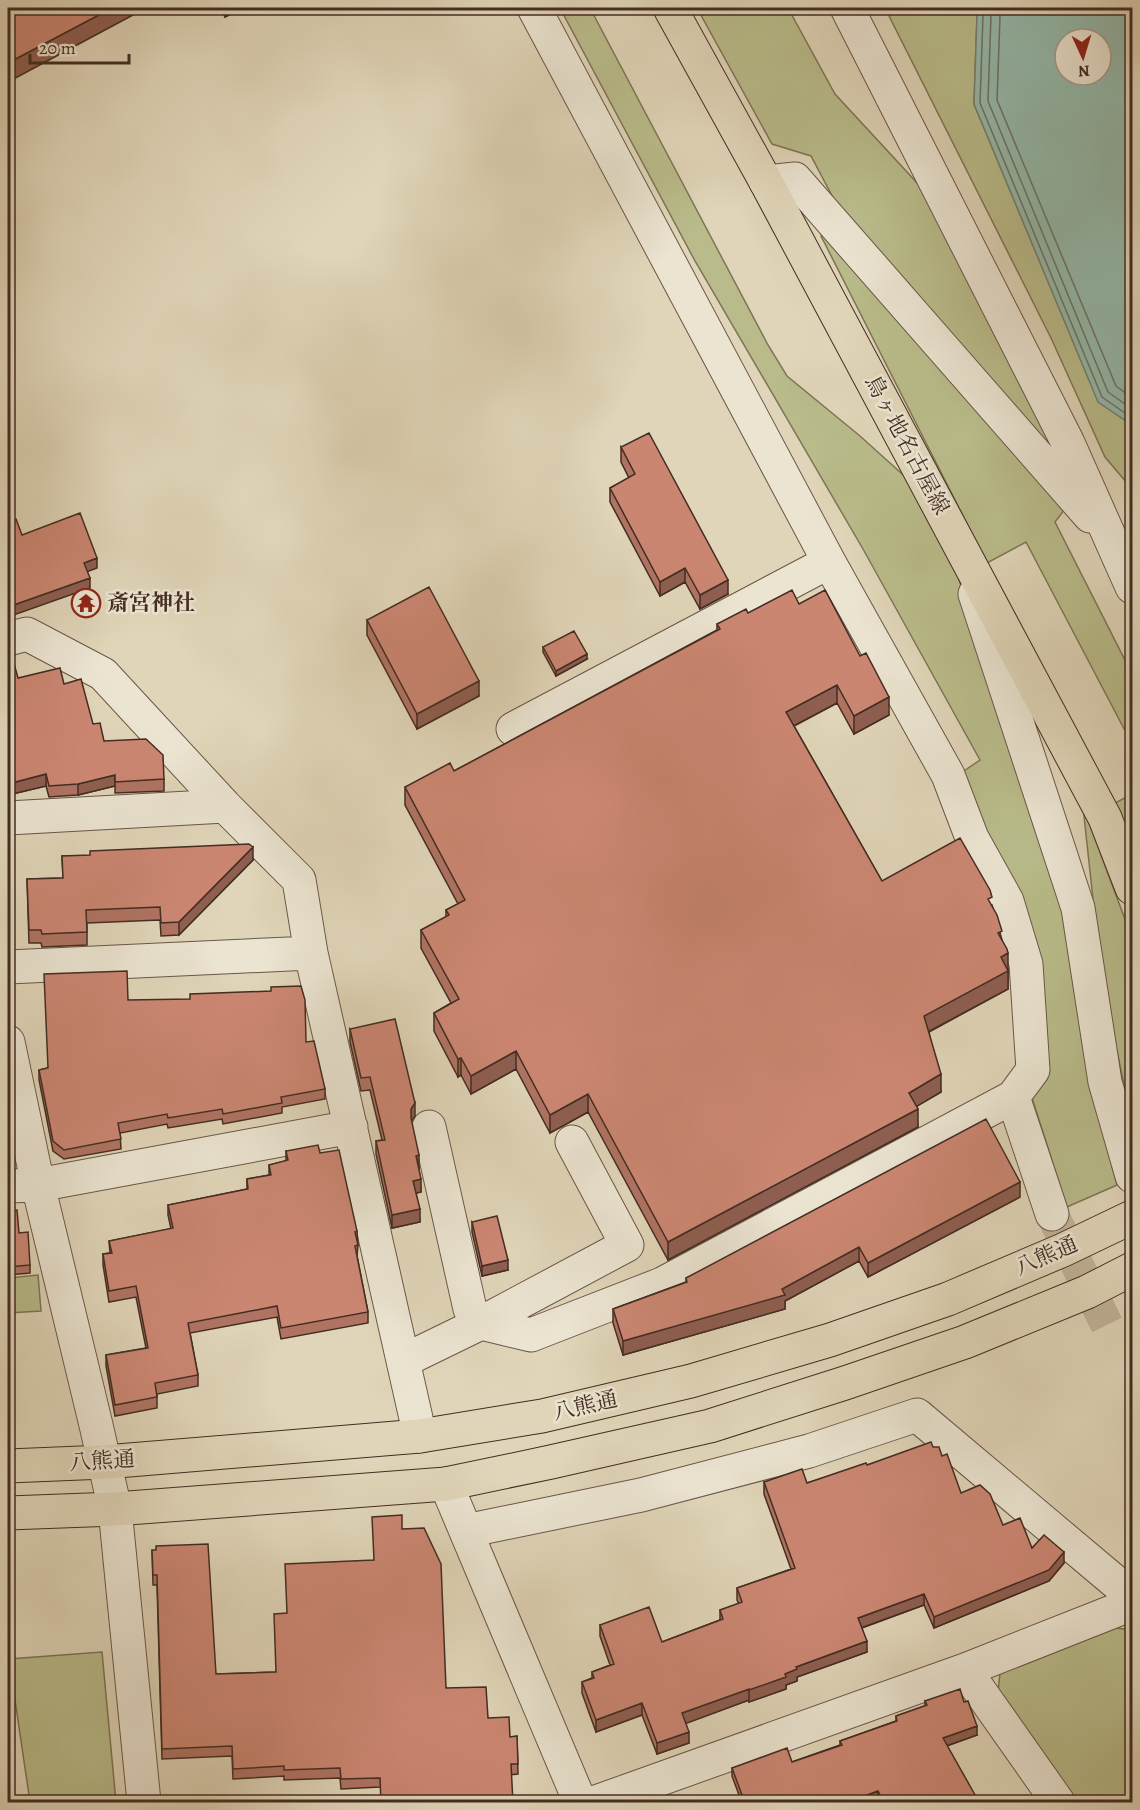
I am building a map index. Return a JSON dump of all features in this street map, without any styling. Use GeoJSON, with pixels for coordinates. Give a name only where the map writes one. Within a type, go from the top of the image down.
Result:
{"type":"FeatureCollection","features":[{"type":"Feature","properties":{"kind":"main road","name":"鳥ヶ地名古屋線"},"geometry":{"type":"LineString","coordinates":[[670,8],[766,182],[1105,818],[1132,888]]}},
{"type":"Feature","properties":{"kind":"main road","name":"八熊通"},"geometry":{"type":"LineString","coordinates":[[8,1466],[105,1462],[420,1436],[542,1416],[691,1381],[830,1340],[948,1299],[1063,1250],[1132,1217]]}},
{"type":"Feature","properties":{"kind":"main road"},"geometry":{"type":"LineString","coordinates":[[8,1513],[115,1509],[446,1485],[710,1426],[965,1342],[1087,1292],[1132,1269]]}},
{"type":"Feature","properties":{"kind":"street"},"geometry":{"type":"LineString","coordinates":[[429,1127],[470,1309],[481,1323],[531,1335],[662,1284],[1013,1097],[1033,1070],[1026,964],[1007,901],[972,838],[948,776],[829,562],[534,8]]}},
{"type":"Feature","properties":{"kind":"street"},"geometry":{"type":"LineString","coordinates":[[847,8],[1068,443],[1132,587]]}},
{"type":"Feature","properties":{"kind":"street"},"geometry":{"type":"LineString","coordinates":[[766,182],[795,179],[1113,543]]}},
{"type":"Feature","properties":{"kind":"street"},"geometry":{"type":"LineString","coordinates":[[960,544],[1078,908],[1105,1082],[1132,1176]]}},
{"type":"Feature","properties":{"kind":"street"},"geometry":{"type":"LineString","coordinates":[[513,729],[829,562]]}},
{"type":"Feature","properties":{"kind":"street"},"geometry":{"type":"LineString","coordinates":[[8,639],[27,634],[103,674],[225,806],[299,880],[311,953],[420,1436]]}},
{"type":"Feature","properties":{"kind":"street"},"geometry":{"type":"LineString","coordinates":[[8,818],[225,806]]}},
{"type":"Feature","properties":{"kind":"street"},"geometry":{"type":"LineString","coordinates":[[8,967],[311,953]]}},
{"type":"Feature","properties":{"kind":"street"},"geometry":{"type":"LineString","coordinates":[[8,1042],[23,1186],[105,1462],[115,1509],[144,1803]]}},
{"type":"Feature","properties":{"kind":"street"},"geometry":{"type":"LineString","coordinates":[[1013,1097],[1052,1214]]}},
{"type":"Feature","properties":{"kind":"street"},"geometry":{"type":"LineString","coordinates":[[23,1186],[351,1127]]}},
{"type":"Feature","properties":{"kind":"street"},"geometry":{"type":"LineString","coordinates":[[403,1361],[481,1323],[627,1245],[572,1142]]}},
{"type":"Feature","properties":{"kind":"street"},"geometry":{"type":"LineString","coordinates":[[466,1531],[641,1495],[754,1466],[808,1451],[917,1415],[1132,1596]]}},
{"type":"Feature","properties":{"kind":"street"},"geometry":{"type":"LineString","coordinates":[[446,1485],[580,1803]]}},
{"type":"Feature","properties":{"kind":"street"},"geometry":{"type":"LineString","coordinates":[[596,1803],[965,1670],[1132,1604]]}},
{"type":"Feature","properties":{"kind":"street"},"geometry":{"type":"LineString","coordinates":[[965,1670],[1058,1803]]}},
{"type":"Feature","properties":{"kind":"green space"},"geometry":{"type":"Polygon","coordinates":[[[560,8],[590,8],[768,345],[787,376],[860,436],[911,482],[954,564],[1063,905],[1088,1074],[1117,1185],[1067,1207],[1031,1095],[1043,1079],[958,775],[980,760],[863,549],[695,261],[560,8]]]}},
{"type":"Feature","properties":{"kind":"green space"},"geometry":{"type":"Polygon","coordinates":[[[697,8],[788,8],[835,94],[931,198],[1074,484],[849,228],[811,156],[772,144],[697,8]]]}},
{"type":"Feature","properties":{"kind":"green space"},"geometry":{"type":"Polygon","coordinates":[[[885,8],[973,8],[977,15],[974,104],[1098,401],[1132,425],[1132,489],[1105,457],[1051,338],[885,8]]]}},
{"type":"Feature","properties":{"kind":"green space"},"geometry":{"type":"Polygon","coordinates":[[[829,232],[1068,505],[1055,522],[1132,674],[1132,744],[1026,542],[987,563],[821,236],[829,232]]]}},
{"type":"Feature","properties":{"kind":"green space"},"geometry":{"type":"Polygon","coordinates":[[[1132,794],[1132,849],[1115,803],[1132,794]]]}},
{"type":"Feature","properties":{"kind":"green space"},"geometry":{"type":"Polygon","coordinates":[[[1083,807],[1132,938],[1132,1123],[1114,1037],[1093,899],[1083,807]]]}},
{"type":"Feature","properties":{"kind":"green space"},"geometry":{"type":"Polygon","coordinates":[[[38,1275],[41,1311],[8,1313],[8,1278],[38,1275]]]}},
{"type":"Feature","properties":{"kind":"green space"},"geometry":{"type":"Polygon","coordinates":[[[1107,1627],[1132,1630],[1132,1802],[1076,1802],[998,1692],[1000,1673],[1107,1627]]]}},
{"type":"Feature","properties":{"kind":"green space"},"geometry":{"type":"Polygon","coordinates":[[[102,1652],[116,1802],[30,1802],[9,1659],[102,1652]]]}},
{"type":"Feature","properties":{"kind":"water"},"geometry":{"type":"Polygon","coordinates":[[[973,8],[1132,8],[1132,425],[1098,402],[974,104],[977,15],[973,8]]]}},
{"type":"Feature","properties":{"kind":"building"},"geometry":{"type":"Polygon","coordinates":[[[8,8],[112,8],[8,63],[8,8]]]}},
{"type":"Feature","properties":{"kind":"building"},"geometry":{"type":"Polygon","coordinates":[[[649,433],[728,580],[700,595],[685,568],[660,582],[610,488],[635,474],[621,447],[649,433]]]}},
{"type":"Feature","properties":{"kind":"building"},"geometry":{"type":"Polygon","coordinates":[[[80,513],[97,558],[84,563],[90,578],[8,607],[8,522],[16,519],[22,535],[80,513]]]}},
{"type":"Feature","properties":{"kind":"building"},"geometry":{"type":"Polygon","coordinates":[[[429,587],[479,681],[417,714],[367,620],[429,587]]]}},
{"type":"Feature","properties":{"kind":"building"},"geometry":{"type":"Polygon","coordinates":[[[792,590],[799,604],[825,590],[860,656],[866,653],[889,697],[854,716],[837,685],[786,712],[882,881],[960,838],[990,890],[992,897],[988,899],[997,915],[1002,931],[998,933],[1008,953],[1001,957],[1008,971],[924,1016],[941,1074],[909,1093],[918,1109],[668,1242],[588,1094],[550,1115],[516,1051],[471,1076],[461,1058],[458,1059],[434,1013],[459,999],[421,930],[449,915],[446,910],[465,900],[405,787],[450,763],[454,771],[720,629],[717,624],[746,609],[748,613],[792,590]]]}},
{"type":"Feature","properties":{"kind":"building"},"geometry":{"type":"Polygon","coordinates":[[[574,631],[587,654],[556,671],[543,647],[574,631]]]}},
{"type":"Feature","properties":{"kind":"building"},"geometry":{"type":"Polygon","coordinates":[[[13,660],[18,678],[60,668],[64,684],[81,679],[93,724],[100,723],[104,741],[146,739],[163,755],[164,779],[115,782],[115,775],[78,784],[49,786],[46,774],[8,784],[8,661],[13,660]]]}},
{"type":"Feature","properties":{"kind":"building"},"geometry":{"type":"Polygon","coordinates":[[[249,844],[253,847],[179,922],[161,923],[160,907],[86,910],[87,932],[42,934],[41,930],[29,930],[27,879],[63,878],[62,856],[90,855],[90,851],[249,844]]]}},
{"type":"Feature","properties":{"kind":"building"},"geometry":{"type":"Polygon","coordinates":[[[127,971],[128,1000],[190,999],[190,994],[271,991],[271,987],[301,986],[305,1000],[306,1042],[314,1041],[325,1089],[281,1097],[282,1103],[223,1114],[222,1109],[168,1118],[167,1114],[118,1123],[121,1139],[64,1150],[53,1141],[39,1070],[48,1068],[44,974],[127,971]]]}},
{"type":"Feature","properties":{"kind":"building"},"geometry":{"type":"Polygon","coordinates":[[[395,1019],[415,1103],[411,1109],[411,1118],[419,1155],[416,1156],[421,1179],[413,1181],[420,1209],[392,1215],[376,1141],[385,1140],[370,1077],[361,1078],[350,1029],[395,1019]]]}},
{"type":"Feature","properties":{"kind":"building"},"geometry":{"type":"Polygon","coordinates":[[[986,1119],[1020,1182],[868,1263],[859,1247],[782,1289],[785,1295],[623,1341],[613,1309],[687,1282],[686,1278],[986,1119]]]}},
{"type":"Feature","properties":{"kind":"building"},"geometry":{"type":"Polygon","coordinates":[[[318,1145],[320,1153],[339,1150],[357,1231],[355,1232],[358,1245],[355,1246],[368,1312],[281,1328],[277,1306],[188,1323],[198,1375],[155,1383],[157,1397],[115,1405],[106,1355],[148,1348],[136,1286],[109,1291],[103,1254],[112,1253],[109,1241],[173,1228],[168,1205],[248,1189],[247,1179],[271,1175],[269,1165],[288,1160],[286,1151],[318,1145]]]}},
{"type":"Feature","properties":{"kind":"building"},"geometry":{"type":"Polygon","coordinates":[[[17,1210],[19,1233],[28,1232],[30,1265],[8,1267],[8,1211],[17,1210]]]}},
{"type":"Feature","properties":{"kind":"building"},"geometry":{"type":"Polygon","coordinates":[[[497,1216],[508,1260],[482,1266],[472,1222],[497,1216]]]}},
{"type":"Feature","properties":{"kind":"building"},"geometry":{"type":"Polygon","coordinates":[[[931,1442],[933,1447],[939,1447],[942,1456],[947,1454],[961,1493],[980,1485],[990,1494],[1003,1525],[1020,1518],[1032,1548],[1044,1535],[1064,1552],[1049,1570],[934,1617],[924,1594],[858,1618],[867,1641],[796,1667],[797,1669],[785,1674],[786,1677],[682,1713],[689,1732],[657,1743],[642,1703],[596,1720],[582,1682],[594,1678],[592,1672],[614,1664],[600,1625],[649,1607],[662,1642],[723,1619],[720,1610],[742,1602],[737,1588],[795,1568],[764,1482],[802,1469],[807,1483],[931,1442]]]}},
{"type":"Feature","properties":{"kind":"building"},"geometry":{"type":"Polygon","coordinates":[[[402,1515],[402,1529],[424,1528],[441,1564],[446,1688],[486,1687],[488,1718],[509,1717],[510,1737],[517,1736],[518,1764],[511,1764],[513,1803],[381,1803],[380,1778],[341,1779],[340,1768],[284,1770],[284,1766],[233,1769],[232,1746],[162,1749],[157,1575],[153,1575],[152,1550],[156,1550],[156,1546],[208,1544],[216,1674],[276,1672],[274,1614],[287,1613],[285,1564],[374,1560],[372,1517],[402,1515]]]}},
{"type":"Feature","properties":{"kind":"building"},"geometry":{"type":"Polygon","coordinates":[[[960,1689],[964,1702],[968,1701],[977,1726],[943,1738],[978,1803],[884,1803],[878,1791],[845,1803],[745,1803],[732,1768],[787,1748],[792,1762],[842,1745],[840,1741],[897,1721],[896,1716],[927,1705],[925,1701],[960,1689]]]}},
{"type":"Feature","properties":{"kind":"building"},"geometry":{"type":"Polygon","coordinates":[[[8,1778],[10,1803],[8,1803],[8,1778]]]}},
{"type":"Feature","properties":{"kind":"tunnel"},"geometry":{"type":"LineString","coordinates":[[1052,1214],[1107,1325]]}},
{"type":"Feature","properties":{"kind":"place","name":"斎宮神社"},"geometry":{"type":"Point","coordinates":[86,603]}}]}
